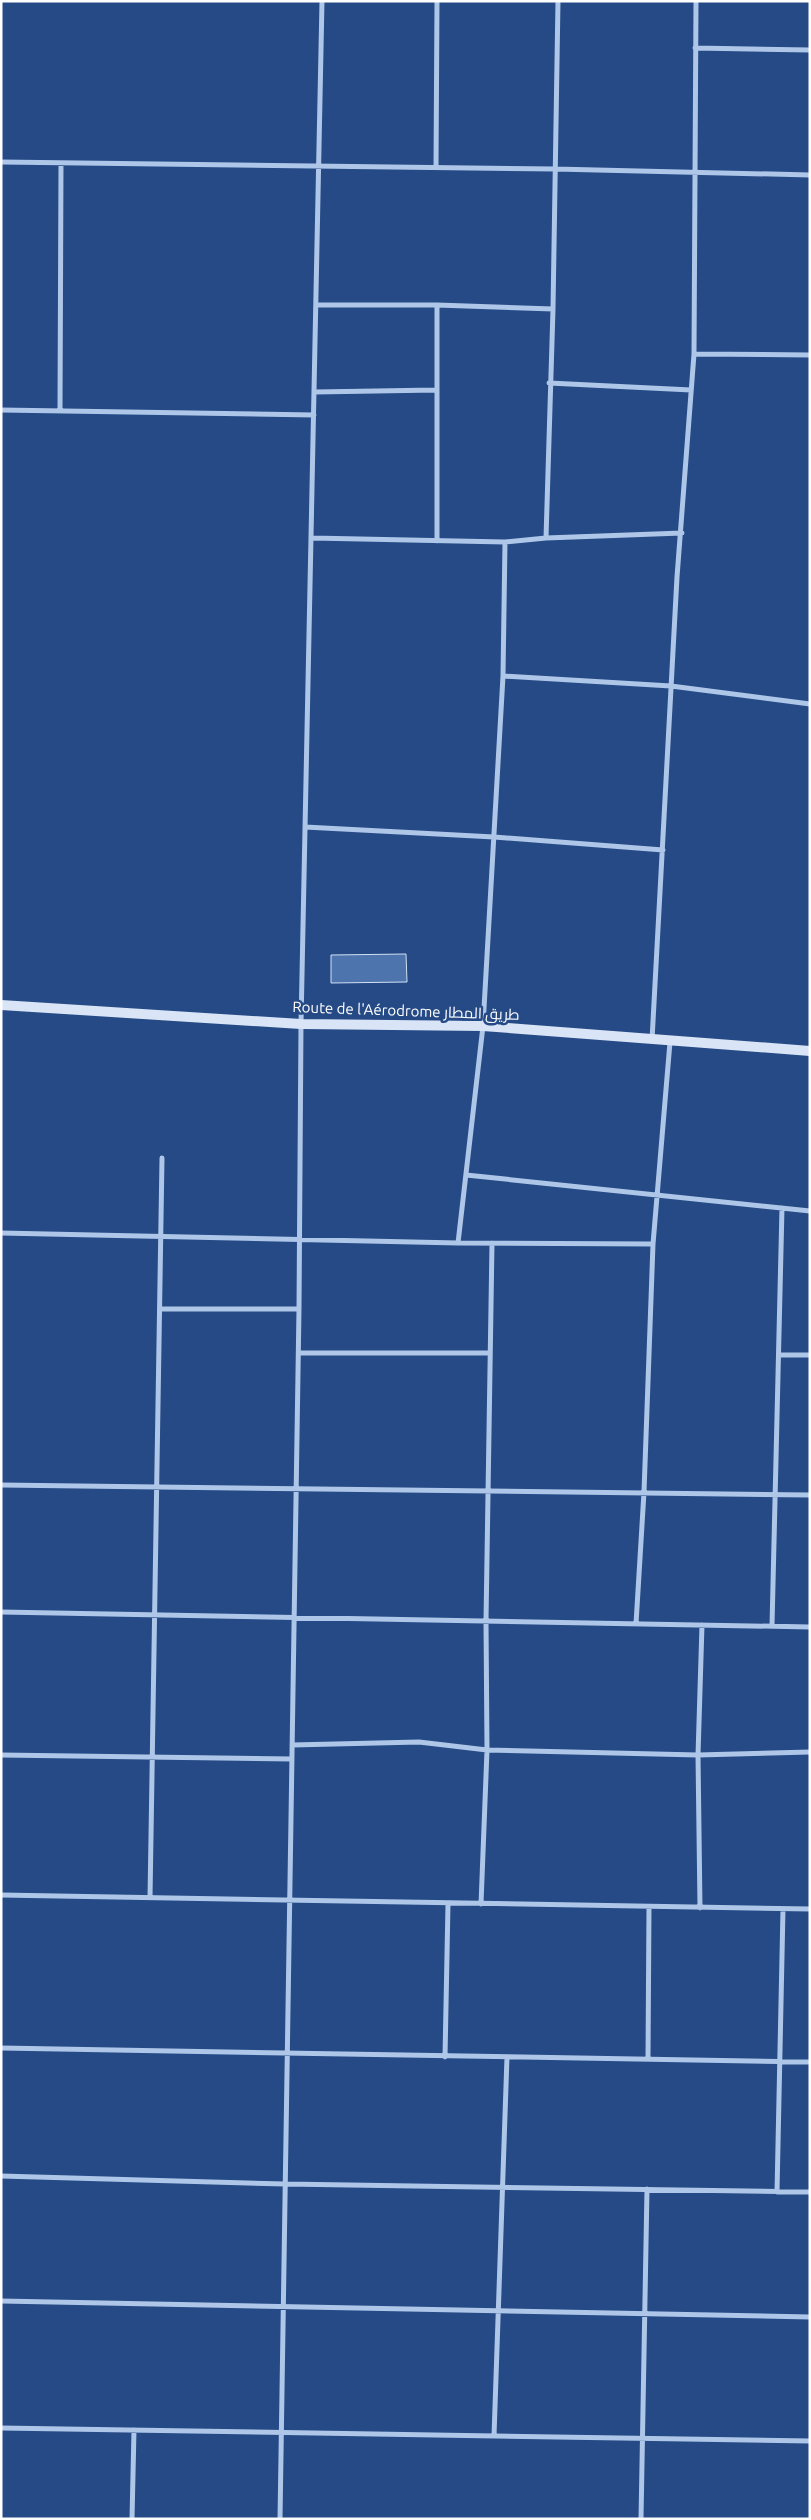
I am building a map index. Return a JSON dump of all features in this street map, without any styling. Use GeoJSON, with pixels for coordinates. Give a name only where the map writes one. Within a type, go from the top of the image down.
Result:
{"type":"FeatureCollection","features":[{"type":"Feature","properties":{"kind":"street"},"geometry":{"type":"LineString","coordinates":[[280,2519],[299,1353],[301,1024],[322,1]]}},
{"type":"Feature","properties":{"kind":"street"},"geometry":{"type":"LineString","coordinates":[[436,1],[436,168]]}},
{"type":"Feature","properties":{"kind":"street"},"geometry":{"type":"LineString","coordinates":[[546,538],[549,383],[553,309],[558,1]]}},
{"type":"Feature","properties":{"kind":"street"},"geometry":{"type":"LineString","coordinates":[[652,1040],[672,686],[694,354],[696,1]]}},
{"type":"Feature","properties":{"kind":"street"},"geometry":{"type":"LineString","coordinates":[[695,48],[810,50]]}},
{"type":"Feature","properties":{"kind":"street"},"geometry":{"type":"LineString","coordinates":[[1,162],[555,169],[810,175]]}},
{"type":"Feature","properties":{"kind":"street"},"geometry":{"type":"LineString","coordinates":[[60,163],[60,411]]}},
{"type":"Feature","properties":{"kind":"street"},"geometry":{"type":"LineString","coordinates":[[317,305],[437,305],[553,309]]}},
{"type":"Feature","properties":{"kind":"street"},"geometry":{"type":"LineString","coordinates":[[437,305],[437,541]]}},
{"type":"Feature","properties":{"kind":"street"},"geometry":{"type":"LineString","coordinates":[[694,354],[810,355]]}},
{"type":"Feature","properties":{"kind":"street"},"geometry":{"type":"LineString","coordinates":[[549,383],[691,390]]}},
{"type":"Feature","properties":{"kind":"street"},"geometry":{"type":"LineString","coordinates":[[315,392],[436,390]]}},
{"type":"Feature","properties":{"kind":"street"},"geometry":{"type":"LineString","coordinates":[[1,410],[314,414]]}},
{"type":"Feature","properties":{"kind":"street"},"geometry":{"type":"LineString","coordinates":[[312,538],[506,542],[546,538],[682,534]]}},
{"type":"Feature","properties":{"kind":"street"},"geometry":{"type":"LineString","coordinates":[[458,1243],[483,1026],[503,676],[506,542]]}},
{"type":"Feature","properties":{"kind":"street"},"geometry":{"type":"LineString","coordinates":[[503,676],[672,686],[810,704]]}},
{"type":"Feature","properties":{"kind":"street"},"geometry":{"type":"LineString","coordinates":[[305,827],[494,837],[662,850]]}},
{"type":"Feature","properties":{"kind":"street","name":"Route de l'Aérodrome طريق المطار"},"geometry":{"type":"LineString","coordinates":[[1,1005],[301,1024],[483,1026],[670,1042],[810,1051]]}},
{"type":"Feature","properties":{"kind":"street"},"geometry":{"type":"LineString","coordinates":[[636,1624],[644,1492],[653,1244],[670,1042]]}},
{"type":"Feature","properties":{"kind":"street"},"geometry":{"type":"LineString","coordinates":[[150,1898],[157,1616],[162,1158]]}},
{"type":"Feature","properties":{"kind":"street"},"geometry":{"type":"LineString","coordinates":[[466,1175],[810,1210]]}},
{"type":"Feature","properties":{"kind":"street"},"geometry":{"type":"LineString","coordinates":[[772,1626],[782,1208]]}},
{"type":"Feature","properties":{"kind":"street"},"geometry":{"type":"LineString","coordinates":[[1,1233],[162,1235],[458,1243],[653,1244]]}},
{"type":"Feature","properties":{"kind":"street"},"geometry":{"type":"LineString","coordinates":[[481,1904],[488,1750],[486,1621],[492,1243]]}},
{"type":"Feature","properties":{"kind":"street"},"geometry":{"type":"LineString","coordinates":[[161,1309],[299,1309]]}},
{"type":"Feature","properties":{"kind":"street"},"geometry":{"type":"LineString","coordinates":[[299,1353],[490,1353]]}},
{"type":"Feature","properties":{"kind":"street"},"geometry":{"type":"LineString","coordinates":[[778,1355],[810,1355]]}},
{"type":"Feature","properties":{"kind":"street"},"geometry":{"type":"LineString","coordinates":[[1,1485],[296,1490],[644,1492],[810,1496]]}},
{"type":"Feature","properties":{"kind":"street"},"geometry":{"type":"LineString","coordinates":[[1,1612],[294,1619],[810,1627]]}},
{"type":"Feature","properties":{"kind":"street"},"geometry":{"type":"LineString","coordinates":[[700,1908],[698,1755],[702,1625]]}},
{"type":"Feature","properties":{"kind":"street"},"geometry":{"type":"LineString","coordinates":[[292,1744],[419,1742],[488,1750],[698,1755],[810,1752]]}},
{"type":"Feature","properties":{"kind":"street"},"geometry":{"type":"LineString","coordinates":[[1,1755],[292,1759]]}},
{"type":"Feature","properties":{"kind":"street"},"geometry":{"type":"LineString","coordinates":[[1,1895],[649,1908],[810,1909]]}},
{"type":"Feature","properties":{"kind":"street"},"geometry":{"type":"LineString","coordinates":[[445,2057],[448,1904]]}},
{"type":"Feature","properties":{"kind":"street"},"geometry":{"type":"LineString","coordinates":[[648,2059],[649,1908]]}},
{"type":"Feature","properties":{"kind":"street"},"geometry":{"type":"LineString","coordinates":[[777,2192],[783,1909]]}},
{"type":"Feature","properties":{"kind":"street"},"geometry":{"type":"LineString","coordinates":[[1,2048],[810,2062]]}},
{"type":"Feature","properties":{"kind":"street"},"geometry":{"type":"LineString","coordinates":[[494,2436],[507,2057]]}},
{"type":"Feature","properties":{"kind":"street"},"geometry":{"type":"LineString","coordinates":[[1,2176],[285,2184],[810,2192]]}},
{"type":"Feature","properties":{"kind":"street"},"geometry":{"type":"LineString","coordinates":[[641,2519],[648,2189]]}},
{"type":"Feature","properties":{"kind":"street"},"geometry":{"type":"LineString","coordinates":[[1,2302],[810,2317]]}},
{"type":"Feature","properties":{"kind":"street"},"geometry":{"type":"LineString","coordinates":[[1,2428],[810,2441]]}},
{"type":"Feature","properties":{"kind":"street"},"geometry":{"type":"LineString","coordinates":[[132,2519],[134,2430]]}},
{"type":"Feature","properties":{"kind":"building"},"geometry":{"type":"Polygon","coordinates":[[[406,954],[407,982],[331,983],[331,955],[406,954]]]}}]}
